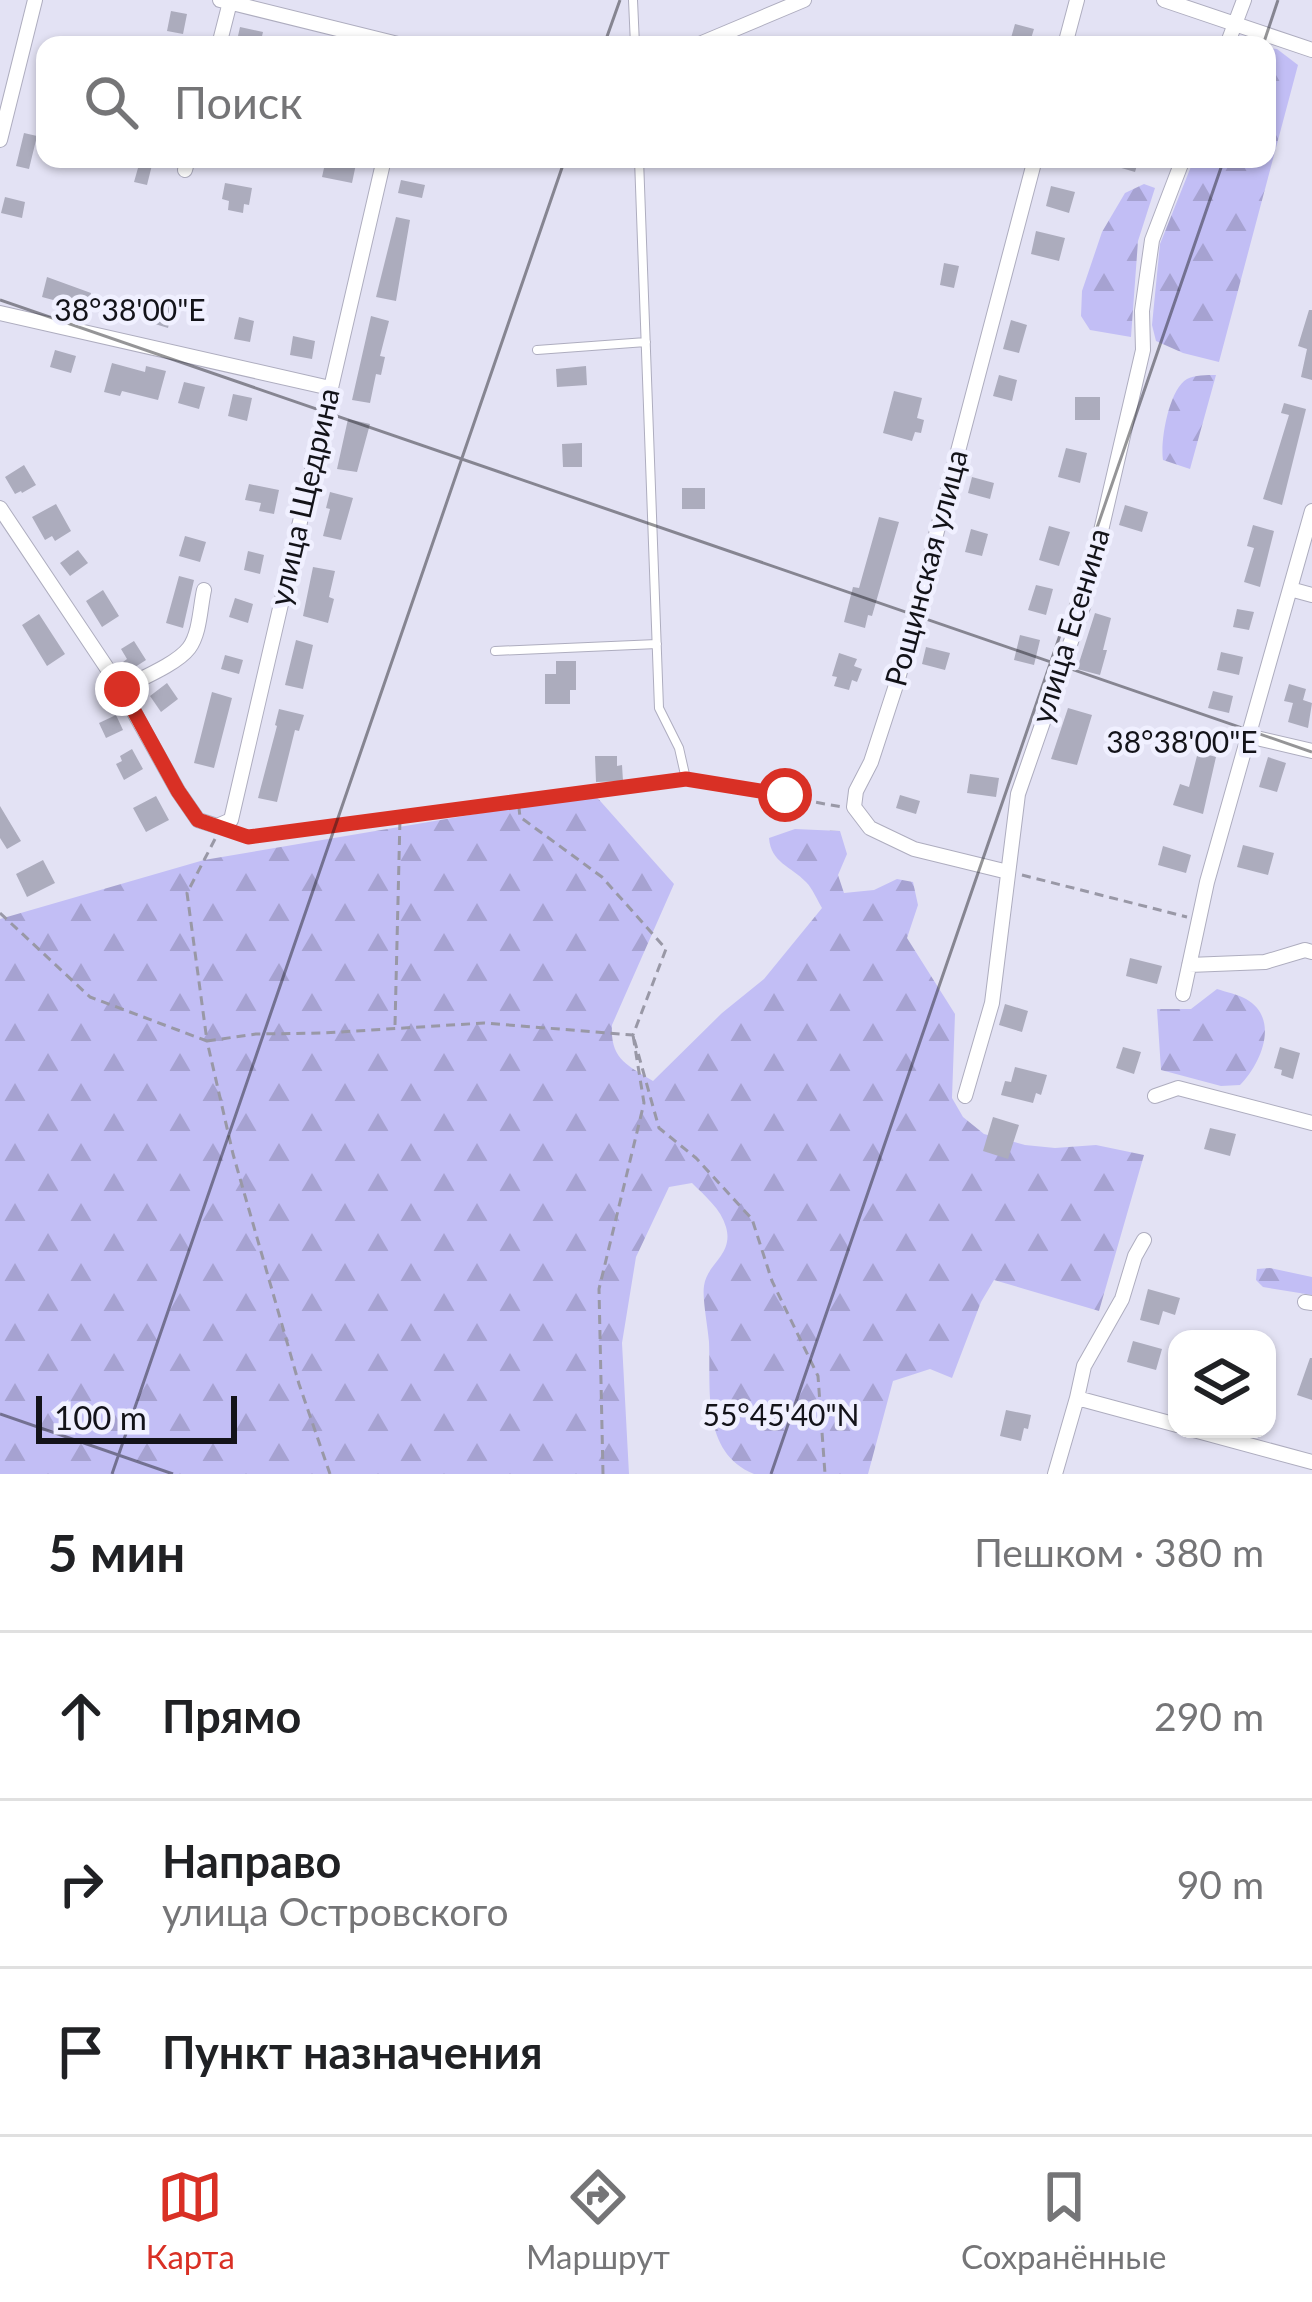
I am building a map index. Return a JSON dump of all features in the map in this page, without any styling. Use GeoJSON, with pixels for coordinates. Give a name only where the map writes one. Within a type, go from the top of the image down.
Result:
{"type":"FeatureCollection","features":[{"type":"Feature","properties":{"kind":"street"},"geometry":{"type":"LineString","coordinates":[[0,140],[35,0]]}},
{"type":"Feature","properties":{"kind":"street"},"geometry":{"type":"LineString","coordinates":[[719,36],[804,0]]}},
{"type":"Feature","properties":{"kind":"street"},"geometry":{"type":"LineString","coordinates":[[1067,36],[1077,0]]}},
{"type":"Feature","properties":{"kind":"street"},"geometry":{"type":"LineString","coordinates":[[1164,0],[1274,36]]}},
{"type":"Feature","properties":{"kind":"street"},"geometry":{"type":"LineString","coordinates":[[1231,36],[1244,0]]}},
{"type":"Feature","properties":{"kind":"street"},"geometry":{"type":"LineString","coordinates":[[220,36],[225,1],[366,36]]}},
{"type":"Feature","properties":{"kind":"street"},"geometry":{"type":"LineString","coordinates":[[1276,37],[1312,50]]}},
{"type":"Feature","properties":{"kind":"street","name":"улица Щедрина"},"geometry":{"type":"LineString","coordinates":[[217,826],[231,820],[382,168]]}},
{"type":"Feature","properties":{"kind":"street","name":"Рощинская улица"},"geometry":{"type":"LineString","coordinates":[[854,807],[898,679],[1033,168]]}},
{"type":"Feature","properties":{"kind":"street","name":"улица Есенина"},"geometry":{"type":"LineString","coordinates":[[965,1096],[992,1003],[1018,794],[1084,604],[1143,350],[1142,311],[1152,240],[1180,168]]}},
{"type":"Feature","properties":{"kind":"street"},"geometry":{"type":"LineString","coordinates":[[0,313],[330,388]]}},
{"type":"Feature","properties":{"kind":"street"},"geometry":{"type":"LineString","coordinates":[[0,508],[122,689],[178,791],[198,820],[217,826]]}},
{"type":"Feature","properties":{"kind":"street"},"geometry":{"type":"LineString","coordinates":[[1183,994],[1207,882],[1312,511]]}},
{"type":"Feature","properties":{"kind":"street"},"geometry":{"type":"LineString","coordinates":[[1290,589],[1312,595]]}},
{"type":"Feature","properties":{"kind":"street"},"geometry":{"type":"LineString","coordinates":[[122,689],[189,647],[204,590]]}},
{"type":"Feature","properties":{"kind":"street"},"geometry":{"type":"LineString","coordinates":[[1248,736],[1312,751]]}},
{"type":"Feature","properties":{"kind":"street"},"geometry":{"type":"LineString","coordinates":[[854,807],[870,828],[914,849],[1008,872]]}},
{"type":"Feature","properties":{"kind":"street"},"geometry":{"type":"LineString","coordinates":[[1189,965],[1265,962],[1308,951]]}},
{"type":"Feature","properties":{"kind":"street"},"geometry":{"type":"LineString","coordinates":[[1156,1096],[1178,1088],[1312,1123]]}},
{"type":"Feature","properties":{"kind":"street"},"geometry":{"type":"LineString","coordinates":[[1055,1474],[1084,1366],[1123,1300],[1144,1240]]}},
{"type":"Feature","properties":{"kind":"street"},"geometry":{"type":"LineString","coordinates":[[1078,1398],[1168,1423]]}},
{"type":"Feature","properties":{"kind":"street"},"geometry":{"type":"LineString","coordinates":[[1223,1438],[1312,1462]]}},
{"type":"Feature","properties":{"kind":"lane"},"geometry":{"type":"LineString","coordinates":[[633,0],[635,36]]}},
{"type":"Feature","properties":{"kind":"lane"},"geometry":{"type":"LineString","coordinates":[[639,168],[659,708],[679,748],[686,779]]}},
{"type":"Feature","properties":{"kind":"lane"},"geometry":{"type":"LineString","coordinates":[[537,350],[646,342]]}},
{"type":"Feature","properties":{"kind":"lane"},"geometry":{"type":"LineString","coordinates":[[495,651],[657,644]]}},
{"type":"Feature","properties":{"kind":"path"},"geometry":{"type":"LineString","coordinates":[[217,826],[248,837],[686,779],[854,807]]}},
{"type":"Feature","properties":{"kind":"path"},"geometry":{"type":"LineString","coordinates":[[518,799],[520,817],[602,877],[666,949],[634,1035],[644,1102],[599,1289],[603,1474]]}},
{"type":"Feature","properties":{"kind":"path"},"geometry":{"type":"LineString","coordinates":[[395,1026],[400,817]]}},
{"type":"Feature","properties":{"kind":"path"},"geometry":{"type":"LineString","coordinates":[[217,826],[219,832],[187,893],[207,1041],[233,1154],[330,1474]]}},
{"type":"Feature","properties":{"kind":"path"},"geometry":{"type":"LineString","coordinates":[[1008,872],[1199,920]]}},
{"type":"Feature","properties":{"kind":"path"},"geometry":{"type":"LineString","coordinates":[[0,913],[90,997],[207,1041],[256,1034],[484,1023],[634,1035]]}},
{"type":"Feature","properties":{"kind":"path"},"geometry":{"type":"LineString","coordinates":[[634,1035],[659,1128],[696,1158],[752,1219],[772,1281],[818,1376],[825,1474]]}},
{"type":"Feature","properties":{"kind":"green space"},"geometry":{"type":"Polygon","coordinates":[[[1276,49],[1298,65],[1276,148],[1276,49]]]}},
{"type":"Feature","properties":{"kind":"green space"},"geometry":{"type":"Polygon","coordinates":[[[1190,168],[1271,168],[1219,362],[1156,341],[1152,325],[1160,244],[1190,168]]]}},
{"type":"Feature","properties":{"kind":"green space"},"geometry":{"type":"Polygon","coordinates":[[[1144,184],[1155,188],[1138,241],[1131,337],[1090,330],[1081,316],[1082,291],[1102,232],[1125,193],[1144,184]]]}},
{"type":"Feature","properties":{"kind":"green space"},"geometry":{"type":"Polygon","coordinates":[[[1216,375],[1190,469],[1163,460],[1175,393],[1190,378],[1216,375]]]}},
{"type":"Feature","properties":{"kind":"green space"},"geometry":{"type":"Polygon","coordinates":[[[594,794],[674,884],[612,1025],[617,1053],[653,1081],[764,979],[822,908],[806,882],[778,859],[769,838],[795,829],[840,831],[847,854],[838,875],[844,893],[874,890],[897,879],[913,882],[918,905],[907,938],[955,1014],[952,1098],[963,1117],[984,1134],[1025,1145],[1096,1145],[1144,1155],[1099,1311],[994,1280],[952,1378],[930,1369],[893,1381],[868,1474],[754,1474],[725,1451],[712,1418],[704,1286],[727,1237],[720,1214],[692,1183],[669,1187],[636,1257],[622,1343],[629,1474],[0,1474],[0,919],[204,860],[594,794]]]}},
{"type":"Feature","properties":{"kind":"green space"},"geometry":{"type":"Polygon","coordinates":[[[1217,989],[1256,1007],[1265,1029],[1261,1053],[1240,1085],[1221,1086],[1161,1070],[1157,1009],[1191,1009],[1217,989]]]}},
{"type":"Feature","properties":{"kind":"green space"},"geometry":{"type":"Polygon","coordinates":[[[1257,1269],[1312,1277],[1312,1295],[1263,1287],[1256,1280],[1257,1269]]]}},
{"type":"Feature","properties":{"kind":"building"},"geometry":{"type":"Polygon","coordinates":[[[171,11],[187,14],[183,34],[167,31],[171,11]]]}},
{"type":"Feature","properties":{"kind":"building"},"geometry":{"type":"Polygon","coordinates":[[[1015,24],[1034,29],[1032,36],[1012,36],[1015,24]]]}},
{"type":"Feature","properties":{"kind":"building"},"geometry":{"type":"Polygon","coordinates":[[[240,27],[263,32],[262,36],[238,36],[240,27]]]}},
{"type":"Feature","properties":{"kind":"building"},"geometry":{"type":"Polygon","coordinates":[[[24,133],[36,136],[29,169],[16,166],[24,133]]]}},
{"type":"Feature","properties":{"kind":"building"},"geometry":{"type":"Polygon","coordinates":[[[138,168],[151,168],[147,185],[134,182],[138,168]]]}},
{"type":"Feature","properties":{"kind":"building"},"geometry":{"type":"Polygon","coordinates":[[[324,168],[355,168],[352,183],[322,177],[324,168]]]}},
{"type":"Feature","properties":{"kind":"building"},"geometry":{"type":"Polygon","coordinates":[[[401,180],[425,185],[422,198],[398,193],[401,180]]]}},
{"type":"Feature","properties":{"kind":"building"},"geometry":{"type":"Polygon","coordinates":[[[225,183],[252,188],[243,213],[228,210],[229,201],[222,199],[225,183]]]}},
{"type":"Feature","properties":{"kind":"building"},"geometry":{"type":"Polygon","coordinates":[[[1051,186],[1075,192],[1069,213],[1046,206],[1051,186]]]}},
{"type":"Feature","properties":{"kind":"building"},"geometry":{"type":"Polygon","coordinates":[[[5,197],[25,202],[22,218],[1,213],[5,197]]]}},
{"type":"Feature","properties":{"kind":"building"},"geometry":{"type":"Polygon","coordinates":[[[396,217],[410,220],[396,301],[376,297],[396,217]]]}},
{"type":"Feature","properties":{"kind":"building"},"geometry":{"type":"Polygon","coordinates":[[[1036,231],[1065,238],[1059,261],[1031,254],[1036,231]]]}},
{"type":"Feature","properties":{"kind":"building"},"geometry":{"type":"Polygon","coordinates":[[[944,263],[959,266],[954,288],[940,285],[944,263]]]}},
{"type":"Feature","properties":{"kind":"building"},"geometry":{"type":"Polygon","coordinates":[[[47,277],[91,293],[87,309],[42,297],[47,277]]]}},
{"type":"Feature","properties":{"kind":"building"},"geometry":{"type":"Polygon","coordinates":[[[161,303],[173,307],[168,328],[155,324],[161,303]]]}},
{"type":"Feature","properties":{"kind":"building"},"geometry":{"type":"Polygon","coordinates":[[[1309,310],[1312,380],[1301,377],[1307,349],[1298,346],[1309,310]]]}},
{"type":"Feature","properties":{"kind":"building"},"geometry":{"type":"Polygon","coordinates":[[[371,316],[389,321],[380,356],[385,357],[381,375],[376,374],[370,403],[352,400],[371,316]]]}},
{"type":"Feature","properties":{"kind":"building"},"geometry":{"type":"Polygon","coordinates":[[[239,317],[254,321],[250,342],[234,339],[239,317]]]}},
{"type":"Feature","properties":{"kind":"building"},"geometry":{"type":"Polygon","coordinates":[[[1011,320],[1027,325],[1019,353],[1003,349],[1011,320]]]}},
{"type":"Feature","properties":{"kind":"building"},"geometry":{"type":"Polygon","coordinates":[[[293,336],[315,341],[312,359],[290,355],[293,336]]]}},
{"type":"Feature","properties":{"kind":"building"},"geometry":{"type":"Polygon","coordinates":[[[55,350],[76,356],[71,373],[50,367],[55,350]]]}},
{"type":"Feature","properties":{"kind":"building"},"geometry":{"type":"Polygon","coordinates":[[[112,363],[145,372],[146,366],[166,371],[158,400],[122,391],[120,396],[104,392],[112,363]]]}},
{"type":"Feature","properties":{"kind":"building"},"geometry":{"type":"Polygon","coordinates":[[[586,366],[587,385],[557,387],[556,369],[586,366]]]}},
{"type":"Feature","properties":{"kind":"building"},"geometry":{"type":"Polygon","coordinates":[[[999,375],[1017,380],[1012,401],[993,396],[999,375]]]}},
{"type":"Feature","properties":{"kind":"building"},"geometry":{"type":"Polygon","coordinates":[[[184,382],[205,387],[199,409],[178,403],[184,382]]]}},
{"type":"Feature","properties":{"kind":"building"},"geometry":{"type":"Polygon","coordinates":[[[894,391],[922,398],[917,418],[924,420],[921,433],[915,432],[912,441],[883,433],[894,391]]]}},
{"type":"Feature","properties":{"kind":"building"},"geometry":{"type":"Polygon","coordinates":[[[233,394],[252,398],[247,421],[228,416],[233,394]]]}},
{"type":"Feature","properties":{"kind":"building"},"geometry":{"type":"Polygon","coordinates":[[[1075,397],[1100,397],[1100,420],[1075,420],[1075,397]]]}},
{"type":"Feature","properties":{"kind":"building"},"geometry":{"type":"Polygon","coordinates":[[[1284,403],[1306,409],[1282,505],[1263,499],[1289,415],[1281,413],[1284,403]]]}},
{"type":"Feature","properties":{"kind":"building"},"geometry":{"type":"Polygon","coordinates":[[[348,419],[370,424],[357,472],[337,469],[348,419]]]}},
{"type":"Feature","properties":{"kind":"building"},"geometry":{"type":"Polygon","coordinates":[[[582,443],[582,467],[563,467],[562,444],[582,443]]]}},
{"type":"Feature","properties":{"kind":"building"},"geometry":{"type":"Polygon","coordinates":[[[1066,448],[1087,453],[1080,483],[1058,477],[1066,448]]]}},
{"type":"Feature","properties":{"kind":"building"},"geometry":{"type":"Polygon","coordinates":[[[24,465],[36,485],[15,494],[5,477],[24,465]]]}},
{"type":"Feature","properties":{"kind":"building"},"geometry":{"type":"Polygon","coordinates":[[[972,477],[994,483],[990,499],[968,493],[972,477]]]}},
{"type":"Feature","properties":{"kind":"building"},"geometry":{"type":"Polygon","coordinates":[[[249,484],[279,490],[274,514],[259,511],[261,503],[245,500],[249,484]]]}},
{"type":"Feature","properties":{"kind":"building"},"geometry":{"type":"Polygon","coordinates":[[[682,488],[705,488],[705,509],[682,509],[682,488]]]}},
{"type":"Feature","properties":{"kind":"building"},"geometry":{"type":"Polygon","coordinates":[[[330,492],[353,498],[341,540],[323,536],[330,492]]]}},
{"type":"Feature","properties":{"kind":"building"},"geometry":{"type":"Polygon","coordinates":[[[56,504],[71,531],[55,541],[52,536],[45,540],[32,517],[56,504]]]}},
{"type":"Feature","properties":{"kind":"building"},"geometry":{"type":"Polygon","coordinates":[[[1125,505],[1148,512],[1142,532],[1119,525],[1125,505]]]}},
{"type":"Feature","properties":{"kind":"building"},"geometry":{"type":"Polygon","coordinates":[[[879,517],[899,522],[865,628],[844,622],[879,517]]]}},
{"type":"Feature","properties":{"kind":"building"},"geometry":{"type":"Polygon","coordinates":[[[1253,525],[1274,531],[1260,587],[1244,582],[1254,548],[1247,546],[1253,525]]]}},
{"type":"Feature","properties":{"kind":"building"},"geometry":{"type":"Polygon","coordinates":[[[1049,526],[1070,532],[1059,566],[1039,560],[1049,526]]]}},
{"type":"Feature","properties":{"kind":"building"},"geometry":{"type":"Polygon","coordinates":[[[971,529],[988,534],[982,556],[965,552],[971,529]]]}},
{"type":"Feature","properties":{"kind":"building"},"geometry":{"type":"Polygon","coordinates":[[[185,536],[206,542],[200,562],[179,556],[185,536]]]}},
{"type":"Feature","properties":{"kind":"building"},"geometry":{"type":"Polygon","coordinates":[[[78,550],[88,563],[70,576],[60,563],[78,550]]]}},
{"type":"Feature","properties":{"kind":"building"},"geometry":{"type":"Polygon","coordinates":[[[248,551],[264,555],[260,574],[244,570],[248,551]]]}},
{"type":"Feature","properties":{"kind":"building"},"geometry":{"type":"Polygon","coordinates":[[[313,567],[335,571],[328,623],[303,616],[313,567]]]}},
{"type":"Feature","properties":{"kind":"building"},"geometry":{"type":"Polygon","coordinates":[[[179,576],[194,580],[183,628],[166,623],[179,576]]]}},
{"type":"Feature","properties":{"kind":"building"},"geometry":{"type":"Polygon","coordinates":[[[1036,585],[1053,589],[1046,615],[1028,610],[1036,585]]]}},
{"type":"Feature","properties":{"kind":"building"},"geometry":{"type":"Polygon","coordinates":[[[103,590],[119,616],[102,627],[86,601],[103,590]]]}},
{"type":"Feature","properties":{"kind":"building"},"geometry":{"type":"Polygon","coordinates":[[[235,598],[253,604],[248,623],[229,617],[235,598]]]}},
{"type":"Feature","properties":{"kind":"building"},"geometry":{"type":"Polygon","coordinates":[[[1237,609],[1254,612],[1249,630],[1233,627],[1237,609]]]}},
{"type":"Feature","properties":{"kind":"building"},"geometry":{"type":"Polygon","coordinates":[[[1095,613],[1111,618],[1100,675],[1077,669],[1095,613]]]}},
{"type":"Feature","properties":{"kind":"building"},"geometry":{"type":"Polygon","coordinates":[[[39,614],[65,654],[47,666],[22,625],[39,614]]]}},
{"type":"Feature","properties":{"kind":"building"},"geometry":{"type":"Polygon","coordinates":[[[1020,635],[1040,640],[1034,665],[1014,660],[1020,635]]]}},
{"type":"Feature","properties":{"kind":"building"},"geometry":{"type":"Polygon","coordinates":[[[296,640],[313,645],[303,689],[285,685],[296,640]]]}},
{"type":"Feature","properties":{"kind":"building"},"geometry":{"type":"Polygon","coordinates":[[[134,641],[146,660],[129,671],[121,649],[134,641]]]}},
{"type":"Feature","properties":{"kind":"building"},"geometry":{"type":"Polygon","coordinates":[[[926,647],[950,653],[945,670],[922,664],[926,647]]]}},
{"type":"Feature","properties":{"kind":"building"},"geometry":{"type":"Polygon","coordinates":[[[1221,652],[1243,657],[1239,675],[1217,670],[1221,652]]]}},
{"type":"Feature","properties":{"kind":"building"},"geometry":{"type":"Polygon","coordinates":[[[839,653],[857,659],[854,666],[862,669],[849,690],[834,686],[839,653]]]}},
{"type":"Feature","properties":{"kind":"building"},"geometry":{"type":"Polygon","coordinates":[[[225,655],[243,660],[239,674],[221,669],[225,655]]]}},
{"type":"Feature","properties":{"kind":"building"},"geometry":{"type":"Polygon","coordinates":[[[556,661],[576,661],[576,690],[570,690],[570,704],[545,704],[545,674],[556,674],[556,661]]]}},
{"type":"Feature","properties":{"kind":"building"},"geometry":{"type":"Polygon","coordinates":[[[167,683],[178,699],[161,712],[150,696],[167,683]]]}},
{"type":"Feature","properties":{"kind":"building"},"geometry":{"type":"Polygon","coordinates":[[[1289,684],[1306,689],[1303,700],[1312,703],[1308,728],[1288,722],[1293,703],[1284,701],[1289,684]]]}},
{"type":"Feature","properties":{"kind":"building"},"geometry":{"type":"Polygon","coordinates":[[[1213,691],[1233,696],[1229,713],[1208,708],[1213,691]]]}},
{"type":"Feature","properties":{"kind":"building"},"geometry":{"type":"Polygon","coordinates":[[[212,692],[232,698],[214,768],[194,763],[212,692]]]}},
{"type":"Feature","properties":{"kind":"building"},"geometry":{"type":"Polygon","coordinates":[[[1068,708],[1092,715],[1077,765],[1051,759],[1068,708]]]}},
{"type":"Feature","properties":{"kind":"building"},"geometry":{"type":"Polygon","coordinates":[[[279,709],[304,715],[299,731],[295,730],[277,802],[258,798],[279,709]]]}},
{"type":"Feature","properties":{"kind":"building"},"geometry":{"type":"Polygon","coordinates":[[[116,715],[123,730],[106,738],[99,723],[116,715]]]}},
{"type":"Feature","properties":{"kind":"building"},"geometry":{"type":"Polygon","coordinates":[[[132,749],[143,769],[124,780],[116,764],[132,749]]]}},
{"type":"Feature","properties":{"kind":"building"},"geometry":{"type":"Polygon","coordinates":[[[1198,752],[1216,757],[1203,814],[1173,805],[1180,784],[1189,787],[1198,752]]]}},
{"type":"Feature","properties":{"kind":"building"},"geometry":{"type":"Polygon","coordinates":[[[595,756],[617,756],[623,781],[596,782],[595,756]]]}},
{"type":"Feature","properties":{"kind":"building"},"geometry":{"type":"Polygon","coordinates":[[[1268,757],[1286,763],[1277,792],[1259,787],[1268,757]]]}},
{"type":"Feature","properties":{"kind":"building"},"geometry":{"type":"Polygon","coordinates":[[[970,774],[999,778],[996,797],[967,793],[970,774]]]}},
{"type":"Feature","properties":{"kind":"building"},"geometry":{"type":"Polygon","coordinates":[[[900,795],[920,801],[916,814],[896,808],[900,795]]]}},
{"type":"Feature","properties":{"kind":"building"},"geometry":{"type":"Polygon","coordinates":[[[156,796],[169,820],[146,832],[133,808],[156,796]]]}},
{"type":"Feature","properties":{"kind":"building"},"geometry":{"type":"Polygon","coordinates":[[[0,806],[21,841],[7,849],[0,838],[0,806]]]}},
{"type":"Feature","properties":{"kind":"building"},"geometry":{"type":"Polygon","coordinates":[[[1243,845],[1274,853],[1268,875],[1237,867],[1243,845]]]}},
{"type":"Feature","properties":{"kind":"building"},"geometry":{"type":"Polygon","coordinates":[[[1163,846],[1191,855],[1186,873],[1158,865],[1163,846]]]}},
{"type":"Feature","properties":{"kind":"building"},"geometry":{"type":"Polygon","coordinates":[[[43,860],[55,883],[27,897],[16,874],[43,860]]]}},
{"type":"Feature","properties":{"kind":"building"},"geometry":{"type":"Polygon","coordinates":[[[1130,958],[1162,966],[1157,984],[1126,976],[1130,958]]]}},
{"type":"Feature","properties":{"kind":"building"},"geometry":{"type":"Polygon","coordinates":[[[1005,1004],[1028,1011],[1022,1032],[999,1025],[1005,1004]]]}},
{"type":"Feature","properties":{"kind":"building"},"geometry":{"type":"Polygon","coordinates":[[[1123,1047],[1141,1052],[1134,1074],[1116,1068],[1123,1047]]]}},
{"type":"Feature","properties":{"kind":"building"},"geometry":{"type":"Polygon","coordinates":[[[1280,1047],[1300,1053],[1293,1079],[1274,1068],[1280,1047]]]}},
{"type":"Feature","properties":{"kind":"building"},"geometry":{"type":"Polygon","coordinates":[[[1015,1067],[1047,1075],[1033,1103],[1001,1095],[1015,1067]]]}},
{"type":"Feature","properties":{"kind":"building"},"geometry":{"type":"Polygon","coordinates":[[[993,1117],[1019,1125],[1008,1159],[983,1151],[993,1117]]]}},
{"type":"Feature","properties":{"kind":"building"},"geometry":{"type":"Polygon","coordinates":[[[1210,1128],[1236,1134],[1230,1156],[1204,1149],[1210,1128]]]}},
{"type":"Feature","properties":{"kind":"building"},"geometry":{"type":"Polygon","coordinates":[[[1148,1289],[1180,1298],[1175,1315],[1163,1311],[1159,1325],[1140,1320],[1148,1289]]]}},
{"type":"Feature","properties":{"kind":"building"},"geometry":{"type":"Polygon","coordinates":[[[1133,1341],[1162,1349],[1156,1370],[1127,1362],[1133,1341]]]}},
{"type":"Feature","properties":{"kind":"building"},"geometry":{"type":"Polygon","coordinates":[[[1312,1358],[1312,1400],[1297,1395],[1312,1358]]]}},
{"type":"Feature","properties":{"kind":"building"},"geometry":{"type":"Polygon","coordinates":[[[1006,1410],[1031,1415],[1021,1441],[1000,1436],[1006,1410]]]}},
{"type":"Feature","properties":{"kind":"route"},"geometry":{"type":"LineString","coordinates":[[122,689],[198,820],[248,837],[686,779],[785,795]]}}]}
